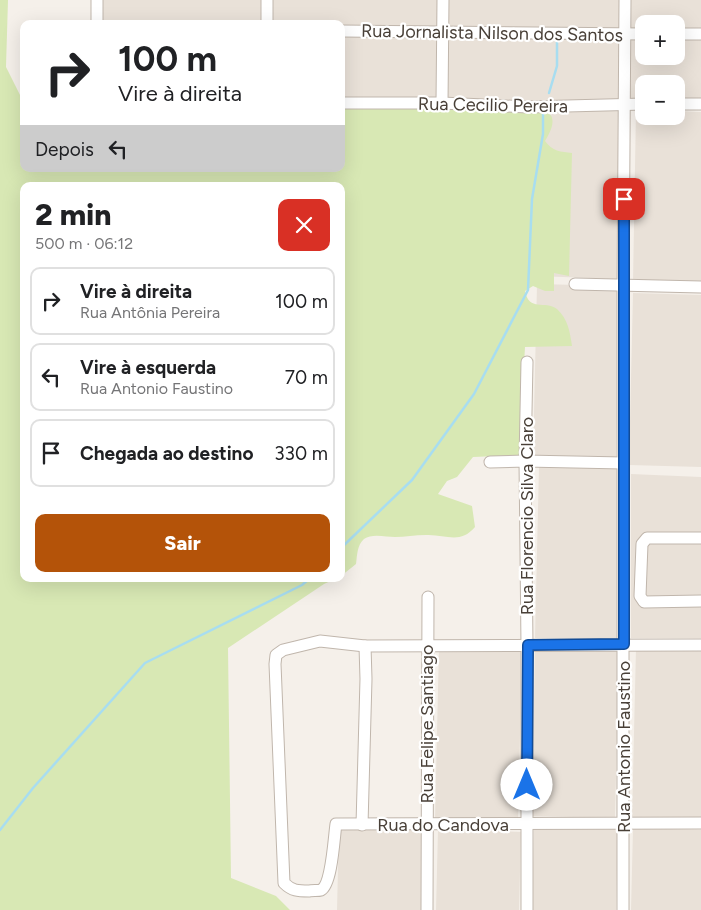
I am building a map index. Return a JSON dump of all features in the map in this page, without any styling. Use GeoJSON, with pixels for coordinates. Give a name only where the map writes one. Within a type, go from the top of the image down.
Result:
{"type":"FeatureCollection","features":[{"type":"Feature","properties":{"kind":"street"},"geometry":{"type":"LineString","coordinates":[[97,0],[97,20]]}},
{"type":"Feature","properties":{"kind":"street"},"geometry":{"type":"LineString","coordinates":[[267,0],[267,20]]}},
{"type":"Feature","properties":{"kind":"street"},"geometry":{"type":"LineString","coordinates":[[442,103],[443,0]]}},
{"type":"Feature","properties":{"kind":"street","name":"Rua Antonio Faustino"},"geometry":{"type":"LineString","coordinates":[[623,910],[622,286],[625,0]]}},
{"type":"Feature","properties":{"kind":"street","name":"Rua Jornalista Nilson dos Santos"},"geometry":{"type":"LineString","coordinates":[[345,31],[635,34]]}},
{"type":"Feature","properties":{"kind":"street"},"geometry":{"type":"LineString","coordinates":[[685,34],[701,34]]}},
{"type":"Feature","properties":{"kind":"street","name":"Rua Cecilio Pereira"},"geometry":{"type":"LineString","coordinates":[[345,103],[442,103],[528,106],[635,104]]}},
{"type":"Feature","properties":{"kind":"street"},"geometry":{"type":"LineString","coordinates":[[685,104],[701,104]]}},
{"type":"Feature","properties":{"kind":"street"},"geometry":{"type":"LineString","coordinates":[[575,284],[701,287]]}},
{"type":"Feature","properties":{"kind":"street","name":"Rua Florencio Silva Claro"},"geometry":{"type":"LineString","coordinates":[[527,362],[525,461],[528,645],[527,910]]}},
{"type":"Feature","properties":{"kind":"street"},"geometry":{"type":"LineString","coordinates":[[490,462],[623,463]]}},
{"type":"Feature","properties":{"kind":"street"},"geometry":{"type":"LineString","coordinates":[[701,538],[647,538],[644,540],[642,544],[640,596],[644,602],[701,601]]}},
{"type":"Feature","properties":{"kind":"street","name":"Rua Felipe Santiago"},"geometry":{"type":"LineString","coordinates":[[427,910],[428,597]]}},
{"type":"Feature","properties":{"kind":"street","name":"Rua do Candova"},"geometry":{"type":"LineString","coordinates":[[365,646],[320,641],[283,650],[276,655],[284,883],[289,889],[298,891],[320,890],[325,886],[330,875],[336,824],[527,825],[701,823]]}},
{"type":"Feature","properties":{"kind":"street"},"geometry":{"type":"LineString","coordinates":[[362,825],[366,679],[365,646],[701,645]]}},
{"type":"Feature","properties":{"kind":"shaded area"},"geometry":{"type":"Polygon","coordinates":[[[97,0],[701,0],[701,106],[685,106],[685,75],[635,75],[635,106],[621,106],[618,279],[535,276],[538,107],[345,106],[345,20],[97,20],[97,0]]]}},
{"type":"Feature","properties":{"kind":"shaded area"},"geometry":{"type":"Polygon","coordinates":[[[685,111],[701,112],[701,284],[633,282],[636,125],[685,125],[685,111]]]}},
{"type":"Feature","properties":{"kind":"shaded area"},"geometry":{"type":"Polygon","coordinates":[[[537,284],[620,286],[616,458],[533,455],[537,284]]]}},
{"type":"Feature","properties":{"kind":"shaded area"},"geometry":{"type":"Polygon","coordinates":[[[633,293],[701,295],[701,467],[629,465],[633,293]]]}},
{"type":"Feature","properties":{"kind":"shaded area"},"geometry":{"type":"Polygon","coordinates":[[[539,466],[622,468],[618,640],[535,638],[539,466]]]}},
{"type":"Feature","properties":{"kind":"shaded area"},"geometry":{"type":"Polygon","coordinates":[[[631,474],[701,477],[701,638],[631,638],[631,474]]]}},
{"type":"Feature","properties":{"kind":"shaded area"},"geometry":{"type":"Polygon","coordinates":[[[535,644],[619,646],[615,818],[532,816],[535,644]]]}},
{"type":"Feature","properties":{"kind":"shaded area"},"geometry":{"type":"Polygon","coordinates":[[[439,647],[522,649],[518,821],[435,819],[439,647]]]}},
{"type":"Feature","properties":{"kind":"shaded area"},"geometry":{"type":"Polygon","coordinates":[[[636,647],[701,649],[701,821],[632,819],[636,647]]]}},
{"type":"Feature","properties":{"kind":"shaded area"},"geometry":{"type":"Polygon","coordinates":[[[339,825],[423,827],[421,910],[337,910],[339,825]]]}},
{"type":"Feature","properties":{"kind":"shaded area"},"geometry":{"type":"Polygon","coordinates":[[[534,826],[618,829],[616,910],[532,910],[534,826]]]}},
{"type":"Feature","properties":{"kind":"shaded area"},"geometry":{"type":"Polygon","coordinates":[[[633,828],[701,830],[701,910],[631,910],[633,828]]]}},
{"type":"Feature","properties":{"kind":"shaded area"},"geometry":{"type":"Polygon","coordinates":[[[438,829],[521,832],[519,910],[436,910],[438,829]]]}},
{"type":"Feature","properties":{"kind":"green space"},"geometry":{"type":"Polygon","coordinates":[[[0,0],[8,0],[6,67],[20,95],[20,172],[345,172],[345,109],[547,112],[553,122],[545,141],[554,149],[572,153],[569,276],[554,273],[554,291],[545,291],[533,286],[525,291],[527,297],[534,304],[548,305],[561,313],[568,326],[572,346],[525,347],[519,455],[473,457],[457,477],[447,481],[438,494],[472,506],[475,527],[464,536],[458,537],[426,535],[367,537],[360,544],[356,564],[345,573],[345,182],[20,182],[20,582],[328,582],[228,648],[231,878],[276,896],[290,910],[0,910],[0,0]]]}},
{"type":"Feature","properties":{"kind":"waterway"},"geometry":{"type":"LineString","coordinates":[[549,93],[557,66],[557,39]]}},
{"type":"Feature","properties":{"kind":"waterway"},"geometry":{"type":"LineString","coordinates":[[345,544],[412,480],[474,394],[528,290],[532,199],[543,134],[543,111]]}},
{"type":"Feature","properties":{"kind":"waterway"},"geometry":{"type":"LineString","coordinates":[[0,830],[33,788],[145,663],[306,582]]}},
{"type":"Feature","properties":{"kind":"route"},"geometry":{"type":"LineString","coordinates":[[527,785],[528,645],[624,644],[622,286],[624,199]]}}]}
